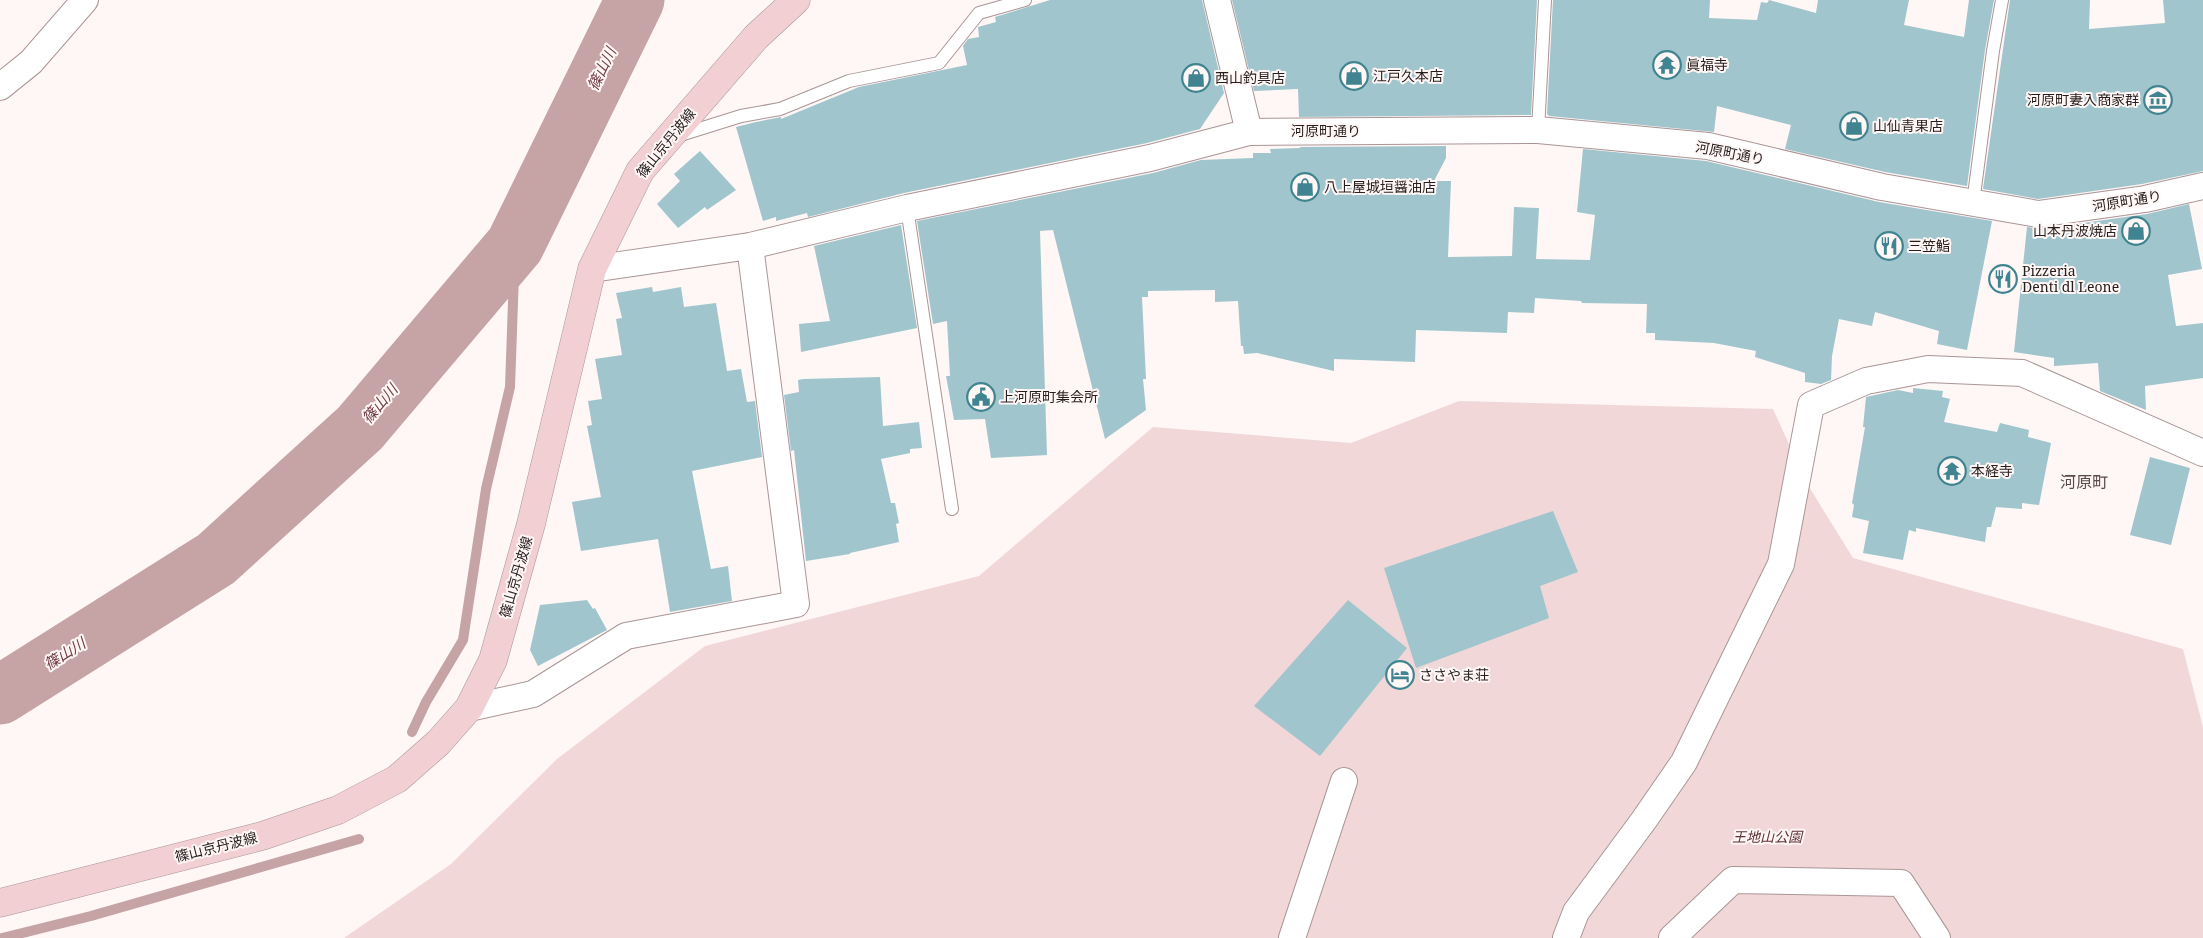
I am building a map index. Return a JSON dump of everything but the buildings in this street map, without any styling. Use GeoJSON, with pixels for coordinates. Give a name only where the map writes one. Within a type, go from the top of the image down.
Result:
{"type":"FeatureCollection","features":[{"type":"Feature","properties":{"kind":"main road","name":"篠山京丹波線"},"geometry":{"type":"LineString","coordinates":[[0,903],[262,836],[338,810],[397,779],[438,743],[469,708],[493,660],[531,524],[592,269],[640,171],[756,37],[796,0]]}},
{"type":"Feature","properties":{"kind":"street"},"geometry":{"type":"LineString","coordinates":[[0,86],[31,62],[84,0]]}},
{"type":"Feature","properties":{"kind":"street"},"geometry":{"type":"LineString","coordinates":[[1217,0],[1249,132]]}},
{"type":"Feature","properties":{"kind":"street","name":"河原町通り"},"geometry":{"type":"LineString","coordinates":[[592,269],[750,246],[907,208],[1150,158],[1249,132],[1538,130],[1708,146],[1882,187],[2038,214],[2145,199],[2203,186]]}},
{"type":"Feature","properties":{"kind":"street"},"geometry":{"type":"LineString","coordinates":[[469,708],[533,694],[626,636],[796,604],[750,246]]}},
{"type":"Feature","properties":{"kind":"street"},"geometry":{"type":"LineString","coordinates":[[1566,938],[1576,912],[1684,762],[1781,564],[1811,405],[1866,381],[1928,370],[2022,373],[2203,452]]}},
{"type":"Feature","properties":{"kind":"street"},"geometry":{"type":"LineString","coordinates":[[1292,938],[1344,781]]}},
{"type":"Feature","properties":{"kind":"street"},"geometry":{"type":"LineString","coordinates":[[1672,938],[1733,880],[1902,883],[1937,938]]}},
{"type":"Feature","properties":{"kind":"lane"},"geometry":{"type":"LineString","coordinates":[[667,139],[741,116],[780,109],[849,80],[938,63],[979,13],[1025,0]]}},
{"type":"Feature","properties":{"kind":"lane"},"geometry":{"type":"LineString","coordinates":[[1538,130],[1545,0]]}},
{"type":"Feature","properties":{"kind":"lane"},"geometry":{"type":"LineString","coordinates":[[1973,203],[1993,51],[2002,0]]}},
{"type":"Feature","properties":{"kind":"lane"},"geometry":{"type":"LineString","coordinates":[[907,208],[952,509]]}},
{"type":"Feature","properties":{"kind":"green space","name":"王地山公園"},"geometry":{"type":"Polygon","coordinates":[[[1459,401],[1773,409],[1806,482],[1853,558],[2183,649],[2203,727],[2203,938],[344,938],[451,864],[557,759],[705,646],[979,576],[1153,427],[1351,443],[1459,401]]]}},
{"type":"Feature","properties":{"kind":"waterway","name":"篠山川"},"geometry":{"type":"LineString","coordinates":[[0,695],[216,559],[360,428],[515,245],[635,0]]}},
{"type":"Feature","properties":{"kind":"waterway"},"geometry":{"type":"LineString","coordinates":[[412,732],[426,702],[463,640],[486,489],[510,387],[515,245]]}},
{"type":"Feature","properties":{"kind":"waterway"},"geometry":{"type":"LineString","coordinates":[[2,938],[91,916],[359,839]]}},
{"type":"Feature","properties":{"kind":"place","name":"眞福寺"},"geometry":{"type":"Point","coordinates":[1667,65]}},
{"type":"Feature","properties":{"kind":"place","name":"江戸久本店"},"geometry":{"type":"Point","coordinates":[1354,76]}},
{"type":"Feature","properties":{"kind":"place","name":"西山釣具店"},"geometry":{"type":"Point","coordinates":[1196,78]}},
{"type":"Feature","properties":{"kind":"place","name":"河原町妻入商家群"},"geometry":{"type":"Point","coordinates":[2158,100]}},
{"type":"Feature","properties":{"kind":"place","name":"山仙青果店"},"geometry":{"type":"Point","coordinates":[1854,126]}},
{"type":"Feature","properties":{"kind":"place","name":"八上屋城垣醤油店"},"geometry":{"type":"Point","coordinates":[1305,187]}},
{"type":"Feature","properties":{"kind":"place","name":"山本丹波焼店"},"geometry":{"type":"Point","coordinates":[2136,231]}},
{"type":"Feature","properties":{"kind":"place","name":"三笠鮨"},"geometry":{"type":"Point","coordinates":[1889,246]}},
{"type":"Feature","properties":{"kind":"place","name":"Pizzeria Denti dl Leone"},"geometry":{"type":"Point","coordinates":[2003,279]}},
{"type":"Feature","properties":{"kind":"place","name":"上河原町集会所"},"geometry":{"type":"Point","coordinates":[981,397]}},
{"type":"Feature","properties":{"kind":"place","name":"本経寺"},"geometry":{"type":"Point","coordinates":[1952,471]}},
{"type":"Feature","properties":{"kind":"place","name":"ささやま荘"},"geometry":{"type":"Point","coordinates":[1400,675]}},
{"type":"Feature","properties":{"kind":"district","name":"河原町"},"geometry":{"type":"Point","coordinates":[2084,482]}}]}
